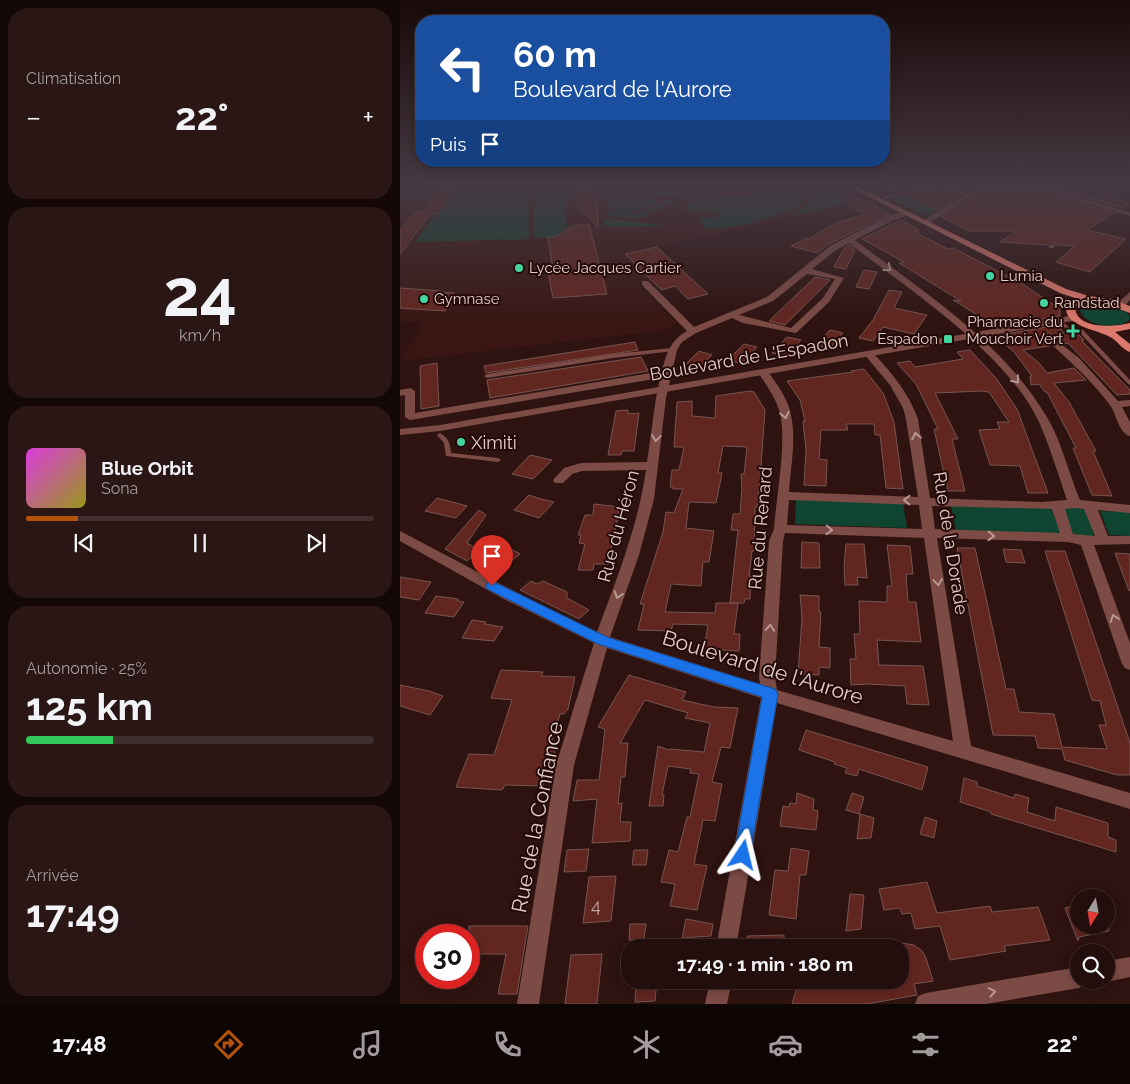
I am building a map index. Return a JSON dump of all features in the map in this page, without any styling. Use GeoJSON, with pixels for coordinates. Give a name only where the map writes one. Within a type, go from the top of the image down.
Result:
{"type":"FeatureCollection","features":[{"type":"Feature","properties":{"kind":"main road"},"geometry":{"type":"LineString","coordinates":[[943,231],[1063,291],[1092,300],[1121,305],[1130,310]]}},
{"type":"Feature","properties":{"kind":"main road"},"geometry":{"type":"LineString","coordinates":[[1063,291],[1073,304]]}},
{"type":"Feature","properties":{"kind":"main road"},"geometry":{"type":"LineString","coordinates":[[1073,304],[1092,300]]}},
{"type":"Feature","properties":{"kind":"main road"},"geometry":{"type":"LineString","coordinates":[[1073,304],[1070,311],[1075,318],[1091,326],[1129,328]]}},
{"type":"Feature","properties":{"kind":"main road"},"geometry":{"type":"LineString","coordinates":[[1101,328],[1117,337],[1130,349]]}},
{"type":"Feature","properties":{"kind":"street"},"geometry":{"type":"LineString","coordinates":[[672,350],[679,340],[693,331],[770,299],[833,248],[866,231]]}},
{"type":"Feature","properties":{"kind":"street"},"geometry":{"type":"LineString","coordinates":[[849,240],[973,336],[1010,372],[1028,395],[1044,421],[1075,504]]}},
{"type":"Feature","properties":{"kind":"street"},"geometry":{"type":"LineString","coordinates":[[732,315],[743,320],[793,331],[826,300],[840,278],[806,271]]}},
{"type":"Feature","properties":{"kind":"street"},"geometry":{"type":"LineString","coordinates":[[645,283],[693,331]]}},
{"type":"Feature","properties":{"kind":"street"},"geometry":{"type":"LineString","coordinates":[[1121,305],[1130,296]]}},
{"type":"Feature","properties":{"kind":"street","name":"Boulevard de L'Espadon"},"geometry":{"type":"LineString","coordinates":[[400,438],[429,430],[1075,318]]}},
{"type":"Feature","properties":{"kind":"street"},"geometry":{"type":"LineString","coordinates":[[1047,336],[1076,360],[1115,404],[1130,433]]}},
{"type":"Feature","properties":{"kind":"street","name":"Rue du Héron"},"geometry":{"type":"LineString","coordinates":[[603,641],[648,499],[662,389],[672,350]]}},
{"type":"Feature","properties":{"kind":"street","name":"Rue de la Dorade"},"geometry":{"type":"LineString","coordinates":[[870,354],[898,385],[906,401],[917,442],[963,752]]}},
{"type":"Feature","properties":{"kind":"street","name":"Rue du Renard"},"geometry":{"type":"LineString","coordinates":[[728,939],[770,694],[767,677],[776,541],[780,529],[788,432],[786,414],[780,399],[763,372]]}},
{"type":"Feature","properties":{"kind":"street"},"geometry":{"type":"LineString","coordinates":[[400,393],[410,391],[410,417],[665,374]]}},
{"type":"Feature","properties":{"kind":"street"},"geometry":{"type":"LineString","coordinates":[[1115,404],[1130,404]]}},
{"type":"Feature","properties":{"kind":"street","name":"Boulevard de L'Espadon"},"geometry":{"type":"LineString","coordinates":[[400,432],[429,430]]}},
{"type":"Feature","properties":{"kind":"street"},"geometry":{"type":"LineString","coordinates":[[559,480],[568,470],[581,466],[653,466]]}},
{"type":"Feature","properties":{"kind":"street"},"geometry":{"type":"LineString","coordinates":[[782,496],[1075,504],[1090,507],[1130,508]]}},
{"type":"Feature","properties":{"kind":"street"},"geometry":{"type":"LineString","coordinates":[[1057,505],[1068,538]]}},
{"type":"Feature","properties":{"kind":"street"},"geometry":{"type":"LineString","coordinates":[[1090,507],[1103,539]]}},
{"type":"Feature","properties":{"kind":"street"},"geometry":{"type":"LineString","coordinates":[[780,529],[1068,538],[1086,541],[1103,539],[1130,540]]}},
{"type":"Feature","properties":{"kind":"street","name":"Boulevard de l'Aurore"},"geometry":{"type":"LineString","coordinates":[[400,535],[507,594],[603,641],[770,694],[1130,801]]}},
{"type":"Feature","properties":{"kind":"street"},"geometry":{"type":"LineString","coordinates":[[1086,541],[1130,664]]}},
{"type":"Feature","properties":{"kind":"street","name":"Rue de la Confiance"},"geometry":{"type":"LineString","coordinates":[[528,1004],[565,765],[603,641]]}},
{"type":"Feature","properties":{"kind":"street"},"geometry":{"type":"LineString","coordinates":[[1115,970],[1130,967]]}},
{"type":"Feature","properties":{"kind":"street"},"geometry":{"type":"LineString","coordinates":[[926,1004],[1070,979]]}},
{"type":"Feature","properties":{"kind":"street"},"geometry":{"type":"LineString","coordinates":[[716,1004],[719,989]]}},
{"type":"Feature","properties":{"kind":"lane"},"geometry":{"type":"LineString","coordinates":[[1059,321],[1067,328],[1081,331],[1130,383]]}},
{"type":"Feature","properties":{"kind":"lane"},"geometry":{"type":"LineString","coordinates":[[486,376],[614,356],[672,350]]}},
{"type":"Feature","properties":{"kind":"lane"},"geometry":{"type":"LineString","coordinates":[[440,435],[447,443],[448,455],[498,460]]}},
{"type":"Feature","properties":{"kind":"shaded area"},"geometry":{"type":"Polygon","coordinates":[[[400,231],[728,231],[626,254],[652,281],[638,285],[677,324],[672,325],[668,330],[400,361],[423,322],[400,321],[400,231]]]}},
{"type":"Feature","properties":{"kind":"green space"},"geometry":{"type":"Polygon","coordinates":[[[424,231],[529,231],[529,239],[415,242],[424,231]]]}},
{"type":"Feature","properties":{"kind":"green space"},"geometry":{"type":"Polygon","coordinates":[[[534,231],[563,231],[555,237],[534,238],[534,231]]]}},
{"type":"Feature","properties":{"kind":"green space"},"geometry":{"type":"Polygon","coordinates":[[[1098,303],[1115,306],[1129,315],[1129,320],[1110,326],[1095,323],[1083,316],[1080,310],[1088,304],[1098,303]]]}},
{"type":"Feature","properties":{"kind":"green space"},"geometry":{"type":"Polygon","coordinates":[[[796,500],[903,503],[907,528],[795,524],[796,500]]]}},
{"type":"Feature","properties":{"kind":"green space"},"geometry":{"type":"Polygon","coordinates":[[[951,505],[1052,509],[1061,535],[956,531],[951,505]]]}},
{"type":"Feature","properties":{"kind":"green space"},"geometry":{"type":"Polygon","coordinates":[[[1068,507],[1085,509],[1094,529],[1093,537],[1073,536],[1064,509],[1068,507]]]}},
{"type":"Feature","properties":{"kind":"green space"},"geometry":{"type":"Polygon","coordinates":[[[1100,511],[1130,512],[1130,536],[1109,535],[1100,511]]]}},
{"type":"Feature","properties":{"kind":"building"},"geometry":{"type":"Polygon","coordinates":[[[400,231],[418,231],[400,255],[400,231]]]}},
{"type":"Feature","properties":{"kind":"building"},"geometry":{"type":"Polygon","coordinates":[[[565,231],[591,231],[607,294],[553,298],[548,272],[553,271],[548,237],[555,237],[565,231]]]}},
{"type":"Feature","properties":{"kind":"building"},"geometry":{"type":"Polygon","coordinates":[[[823,231],[856,231],[829,244],[817,253],[791,246],[806,238],[809,239],[823,231]]]}},
{"type":"Feature","properties":{"kind":"building"},"geometry":{"type":"Polygon","coordinates":[[[879,231],[917,231],[915,232],[948,249],[953,248],[1021,283],[1060,309],[1060,316],[997,327],[953,300],[961,301],[899,263],[904,262],[862,239],[879,231]]]}},
{"type":"Feature","properties":{"kind":"building"},"geometry":{"type":"Polygon","coordinates":[[[969,231],[1091,231],[1126,239],[1090,272],[1056,262],[1075,246],[1058,245],[1052,242],[1048,245],[1000,242],[1016,231],[969,231]]]}},
{"type":"Feature","properties":{"kind":"building"},"geometry":{"type":"Polygon","coordinates":[[[849,245],[855,250],[846,269],[834,267],[844,248],[849,245]]]}},
{"type":"Feature","properties":{"kind":"building"},"geometry":{"type":"Polygon","coordinates":[[[657,247],[708,294],[688,299],[675,286],[661,290],[625,254],[657,247]]]}},
{"type":"Feature","properties":{"kind":"building"},"geometry":{"type":"Polygon","coordinates":[[[864,270],[877,272],[869,289],[856,287],[864,270]]]}},
{"type":"Feature","properties":{"kind":"building"},"geometry":{"type":"Polygon","coordinates":[[[815,277],[830,280],[785,325],[769,321],[815,277]]]}},
{"type":"Feature","properties":{"kind":"building","name":"Gymnase"},"geometry":{"type":"Polygon","coordinates":[[[400,288],[454,293],[450,298],[458,297],[445,311],[400,308],[400,288]]]}},
{"type":"Feature","properties":{"kind":"building"},"geometry":{"type":"Polygon","coordinates":[[[889,290],[902,292],[894,308],[927,315],[914,334],[883,327],[873,341],[859,338],[873,320],[889,290]]]}},
{"type":"Feature","properties":{"kind":"building"},"geometry":{"type":"Polygon","coordinates":[[[1058,325],[1062,332],[1078,334],[1084,340],[1082,341],[1130,390],[1130,394],[1117,395],[1068,343],[1064,344],[1048,332],[1042,333],[1042,338],[1050,346],[1023,350],[1039,363],[1047,373],[1074,368],[1086,380],[1054,383],[1069,402],[1096,451],[1093,451],[1112,496],[1092,495],[1073,448],[1076,448],[1047,392],[1039,384],[1031,385],[1030,376],[1032,376],[1014,352],[995,336],[1058,325]]]}},
{"type":"Feature","properties":{"kind":"building"},"geometry":{"type":"Polygon","coordinates":[[[830,330],[843,333],[830,348],[816,345],[830,330]]]}},
{"type":"Feature","properties":{"kind":"building"},"geometry":{"type":"Polygon","coordinates":[[[787,337],[801,340],[786,356],[772,353],[787,337]]]}},
{"type":"Feature","properties":{"kind":"building"},"geometry":{"type":"Polygon","coordinates":[[[635,342],[638,350],[486,373],[484,366],[635,342]]]}},
{"type":"Feature","properties":{"kind":"building"},"geometry":{"type":"Polygon","coordinates":[[[744,344],[757,347],[742,364],[728,360],[744,344]]]}},
{"type":"Feature","properties":{"kind":"building"},"geometry":{"type":"Polygon","coordinates":[[[970,350],[996,378],[1017,409],[1048,493],[1028,493],[1020,466],[990,465],[979,430],[1000,429],[997,422],[1009,422],[989,392],[982,391],[935,393],[958,439],[952,439],[965,491],[948,491],[934,429],[938,429],[916,384],[897,363],[910,361],[915,367],[963,359],[957,352],[970,350]]]}},
{"type":"Feature","properties":{"kind":"building"},"geometry":{"type":"Polygon","coordinates":[[[699,351],[712,355],[696,371],[682,368],[699,351]]]}},
{"type":"Feature","properties":{"kind":"building"},"geometry":{"type":"Polygon","coordinates":[[[641,357],[648,371],[490,398],[487,380],[641,357]]]}},
{"type":"Feature","properties":{"kind":"building"},"geometry":{"type":"Polygon","coordinates":[[[437,363],[439,406],[421,409],[420,366],[437,363]]]}},
{"type":"Feature","properties":{"kind":"building"},"geometry":{"type":"Polygon","coordinates":[[[864,369],[883,393],[894,422],[903,489],[886,488],[880,435],[875,435],[874,424],[846,424],[848,430],[821,430],[819,459],[827,460],[826,486],[804,485],[806,450],[803,421],[805,421],[800,400],[787,381],[864,369]]]}},
{"type":"Feature","properties":{"kind":"building"},"geometry":{"type":"Polygon","coordinates":[[[750,391],[754,392],[765,410],[760,480],[757,507],[755,507],[754,551],[752,551],[749,576],[751,576],[750,599],[745,599],[744,603],[738,603],[734,634],[740,634],[739,651],[704,649],[708,625],[673,624],[671,631],[638,630],[644,604],[640,604],[663,532],[666,512],[674,513],[683,489],[673,489],[673,487],[670,487],[672,470],[679,470],[684,447],[674,447],[677,402],[692,401],[692,416],[715,418],[716,396],[750,391]],[[723,446],[718,473],[722,473],[716,503],[689,502],[686,528],[714,531],[709,562],[703,562],[701,586],[671,584],[665,612],[715,613],[716,603],[730,603],[738,530],[731,530],[733,514],[740,514],[741,474],[744,474],[747,447],[723,446]]]}},
{"type":"Feature","properties":{"kind":"building"},"geometry":{"type":"Polygon","coordinates":[[[628,410],[628,414],[639,413],[634,451],[622,451],[621,455],[608,455],[616,411],[628,410]]]}},
{"type":"Feature","properties":{"kind":"building"},"geometry":{"type":"Polygon","coordinates":[[[530,455],[552,460],[533,479],[512,474],[530,455]]]}},
{"type":"Feature","properties":{"kind":"building"},"geometry":{"type":"Polygon","coordinates":[[[529,495],[554,502],[539,518],[514,510],[529,495]]]}},
{"type":"Feature","properties":{"kind":"building"},"geometry":{"type":"Polygon","coordinates":[[[437,498],[467,506],[456,518],[425,511],[437,498]]]}},
{"type":"Feature","properties":{"kind":"building"},"geometry":{"type":"Polygon","coordinates":[[[594,504],[620,507],[608,564],[594,564],[593,570],[578,570],[585,544],[579,543],[581,535],[578,535],[585,515],[593,515],[594,504]]]}},
{"type":"Feature","properties":{"kind":"building"},"geometry":{"type":"Polygon","coordinates":[[[479,510],[486,515],[467,543],[479,550],[467,561],[445,549],[479,510]]]}},
{"type":"Feature","properties":{"kind":"building"},"geometry":{"type":"Polygon","coordinates":[[[802,542],[819,543],[820,568],[801,568],[802,542]]]}},
{"type":"Feature","properties":{"kind":"building"},"geometry":{"type":"Polygon","coordinates":[[[501,543],[520,554],[505,566],[486,555],[501,543]]]}},
{"type":"Feature","properties":{"kind":"building"},"geometry":{"type":"Polygon","coordinates":[[[846,544],[864,544],[867,578],[857,577],[858,585],[845,585],[846,544]]]}},
{"type":"Feature","properties":{"kind":"building"},"geometry":{"type":"Polygon","coordinates":[[[887,545],[910,546],[913,574],[906,574],[908,602],[916,602],[921,642],[877,640],[879,665],[923,666],[929,705],[907,704],[905,686],[851,685],[850,659],[856,659],[854,634],[860,634],[859,601],[887,602],[887,586],[892,586],[887,545]]]}},
{"type":"Feature","properties":{"kind":"building"},"geometry":{"type":"Polygon","coordinates":[[[957,548],[975,548],[1006,689],[1014,689],[1019,712],[1054,714],[1062,747],[1107,749],[1099,725],[1106,725],[1100,701],[1092,700],[1045,551],[1065,551],[1130,743],[1130,775],[1117,775],[1065,760],[1062,749],[1038,748],[1035,736],[993,735],[957,548]]]}},
{"type":"Feature","properties":{"kind":"building"},"geometry":{"type":"Polygon","coordinates":[[[1003,549],[1021,550],[1025,563],[1006,562],[1003,549]]]}},
{"type":"Feature","properties":{"kind":"building"},"geometry":{"type":"Polygon","coordinates":[[[1115,553],[1130,554],[1129,591],[1115,553]]]}},
{"type":"Feature","properties":{"kind":"building"},"geometry":{"type":"Polygon","coordinates":[[[400,577],[431,582],[419,600],[400,597],[400,577]]]}},
{"type":"Feature","properties":{"kind":"building"},"geometry":{"type":"Polygon","coordinates":[[[531,581],[537,584],[543,581],[567,592],[567,598],[589,610],[579,619],[520,590],[531,581]]]}},
{"type":"Feature","properties":{"kind":"building"},"geometry":{"type":"Polygon","coordinates":[[[800,595],[819,596],[819,612],[821,612],[819,647],[830,648],[830,668],[819,667],[819,675],[798,674],[802,618],[800,595]]]}},
{"type":"Feature","properties":{"kind":"building"},"geometry":{"type":"Polygon","coordinates":[[[436,596],[458,599],[458,601],[464,602],[454,617],[425,613],[436,596]]]}},
{"type":"Feature","properties":{"kind":"building"},"geometry":{"type":"Polygon","coordinates":[[[472,620],[503,627],[494,641],[462,638],[472,620]]]}},
{"type":"Feature","properties":{"kind":"building"},"geometry":{"type":"Polygon","coordinates":[[[501,670],[543,672],[541,676],[575,677],[568,709],[564,714],[560,714],[551,744],[556,744],[554,759],[543,786],[505,785],[502,790],[456,787],[469,754],[494,755],[512,700],[491,698],[501,670]]]}},
{"type":"Feature","properties":{"kind":"building"},"geometry":{"type":"Polygon","coordinates":[[[629,675],[686,692],[682,700],[714,707],[738,708],[730,748],[721,747],[712,782],[722,784],[715,821],[703,820],[694,864],[707,866],[697,910],[670,906],[675,884],[661,882],[669,850],[678,852],[687,817],[690,817],[699,774],[690,773],[691,769],[668,766],[662,795],[664,795],[663,806],[649,806],[658,746],[669,750],[704,752],[710,723],[685,718],[688,713],[645,700],[620,743],[628,743],[625,777],[621,777],[618,804],[622,803],[620,822],[631,822],[630,841],[592,843],[597,799],[573,801],[577,780],[599,780],[605,729],[598,727],[629,675]]]}},
{"type":"Feature","properties":{"kind":"building"},"geometry":{"type":"Polygon","coordinates":[[[400,685],[443,696],[430,715],[400,706],[400,685]]]}},
{"type":"Feature","properties":{"kind":"building"},"geometry":{"type":"Polygon","coordinates":[[[806,730],[928,767],[922,790],[859,769],[857,776],[845,773],[847,768],[834,764],[835,762],[799,750],[806,730]]]}},
{"type":"Feature","properties":{"kind":"building"},"geometry":{"type":"Polygon","coordinates":[[[964,778],[977,782],[977,786],[1014,798],[1015,794],[1029,798],[1027,812],[1055,821],[1056,807],[1108,823],[1108,837],[1116,840],[1116,852],[991,814],[991,812],[960,802],[964,778]]]}},
{"type":"Feature","properties":{"kind":"building"},"geometry":{"type":"Polygon","coordinates":[[[797,793],[814,799],[813,810],[818,811],[816,830],[780,826],[783,806],[789,807],[790,803],[796,804],[797,793]]]}},
{"type":"Feature","properties":{"kind":"building"},"geometry":{"type":"Polygon","coordinates":[[[852,793],[864,797],[859,814],[846,810],[852,793]]]}},
{"type":"Feature","properties":{"kind":"building"},"geometry":{"type":"Polygon","coordinates":[[[860,814],[874,818],[871,838],[857,839],[860,814]]]}},
{"type":"Feature","properties":{"kind":"building"},"geometry":{"type":"Polygon","coordinates":[[[925,817],[937,821],[934,838],[920,834],[925,817]]]}},
{"type":"Feature","properties":{"kind":"building"},"geometry":{"type":"Polygon","coordinates":[[[791,848],[809,851],[806,875],[800,875],[796,919],[769,915],[775,870],[788,871],[791,848]]]}},
{"type":"Feature","properties":{"kind":"building"},"geometry":{"type":"Polygon","coordinates":[[[589,849],[586,871],[564,872],[567,850],[589,849]]]}},
{"type":"Feature","properties":{"kind":"building"},"geometry":{"type":"Polygon","coordinates":[[[634,850],[648,850],[646,865],[632,865],[634,850]]]}},
{"type":"Feature","properties":{"kind":"building"},"geometry":{"type":"Polygon","coordinates":[[[616,876],[611,921],[583,923],[589,877],[616,876]]]}},
{"type":"Feature","properties":{"kind":"building"},"geometry":{"type":"Polygon","coordinates":[[[927,882],[937,913],[990,906],[992,912],[1038,907],[1050,940],[1004,946],[1006,951],[950,960],[940,926],[915,929],[911,913],[902,914],[900,908],[884,910],[879,889],[927,882]]]}},
{"type":"Feature","properties":{"kind":"building"},"geometry":{"type":"Polygon","coordinates":[[[850,894],[864,895],[861,929],[846,931],[850,894]]]}},
{"type":"Feature","properties":{"kind":"building"},"geometry":{"type":"Polygon","coordinates":[[[1070,907],[1070,921],[1065,908],[1070,907]]]}},
{"type":"Feature","properties":{"kind":"building"},"geometry":{"type":"Polygon","coordinates":[[[686,919],[713,924],[711,936],[682,938],[686,919]]]}},
{"type":"Feature","properties":{"kind":"building"},"geometry":{"type":"Polygon","coordinates":[[[630,924],[646,924],[644,939],[629,939],[630,924]]]}},
{"type":"Feature","properties":{"kind":"building"},"geometry":{"type":"Polygon","coordinates":[[[480,926],[528,926],[517,994],[498,994],[506,954],[480,954],[480,926]]]}},
{"type":"Feature","properties":{"kind":"building"},"geometry":{"type":"Polygon","coordinates":[[[1075,934],[1094,934],[1079,937],[1078,941],[1075,934]]]}},
{"type":"Feature","properties":{"kind":"building"},"geometry":{"type":"Polygon","coordinates":[[[784,935],[784,939],[747,939],[747,936],[784,935]]]}},
{"type":"Feature","properties":{"kind":"building"},"geometry":{"type":"Polygon","coordinates":[[[909,944],[914,945],[922,951],[933,981],[914,984],[917,995],[867,1004],[792,1004],[796,990],[909,989],[909,944]]]}},
{"type":"Feature","properties":{"kind":"building"},"geometry":{"type":"Polygon","coordinates":[[[602,954],[597,1004],[565,1004],[571,955],[602,954]]]}},
{"type":"Feature","properties":{"kind":"building"},"geometry":{"type":"Polygon","coordinates":[[[636,989],[656,989],[655,1001],[635,1002],[636,989]]]}},
{"type":"Feature","properties":{"kind":"place","name":"Lycée Jacques Cartier"},"geometry":{"type":"Point","coordinates":[519,268]}},
{"type":"Feature","properties":{"kind":"place","name":"Lumia"},"geometry":{"type":"Point","coordinates":[990,276]}},
{"type":"Feature","properties":{"kind":"place","name":"Gymnase"},"geometry":{"type":"Point","coordinates":[424,299]}},
{"type":"Feature","properties":{"kind":"place","name":"Randstad"},"geometry":{"type":"Point","coordinates":[1044,303]}},
{"type":"Feature","properties":{"kind":"place","name":"Pharmacie du Mouchoir Vert"},"geometry":{"type":"Point","coordinates":[1073,331]}},
{"type":"Feature","properties":{"kind":"place","name":"Espadon"},"geometry":{"type":"Point","coordinates":[948,339]}},
{"type":"Feature","properties":{"kind":"place","name":"Ximiti"},"geometry":{"type":"Point","coordinates":[461,442]}},
{"type":"Feature","properties":{"kind":"route"},"geometry":{"type":"LineString","coordinates":[[492,586],[603,641],[770,694],[743,855]]}}]}
